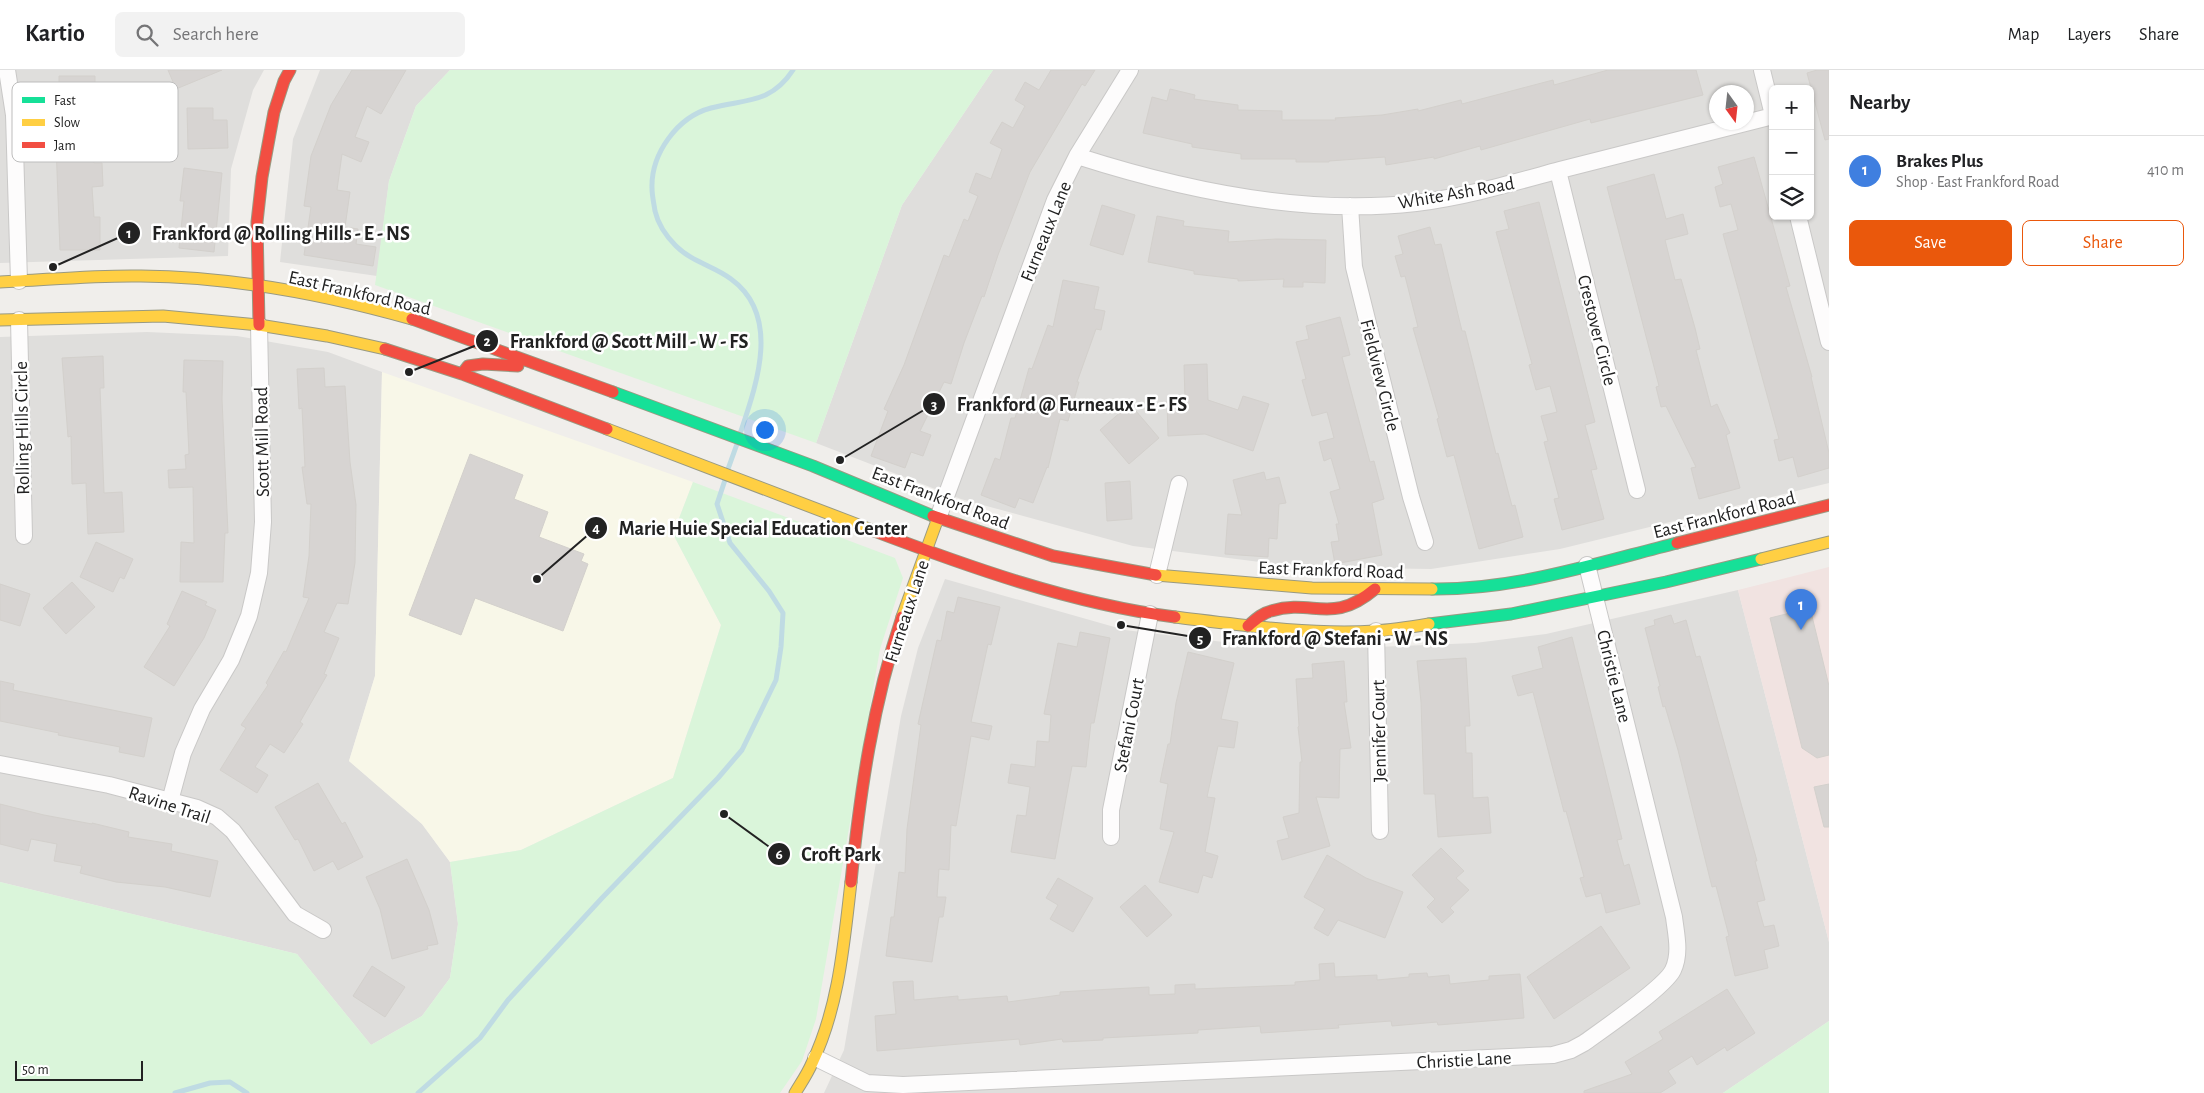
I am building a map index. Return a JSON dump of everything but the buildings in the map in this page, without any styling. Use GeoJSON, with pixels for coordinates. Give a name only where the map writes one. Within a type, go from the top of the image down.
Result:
{"type":"FeatureCollection","features":[{"type":"Feature","properties":{"kind":"main road","name":"Scott Mill Road"},"geometry":{"type":"LineString","coordinates":[[259,325],[260,287],[257,222],[262,177],[274,112],[284,81],[290,70]]}},
{"type":"Feature","properties":{"kind":"main road","name":"East Frankford Road"},"geometry":{"type":"LineString","coordinates":[[0,282],[141,276],[203,280],[260,287],[336,300],[394,313],[719,431],[938,518],[1053,556],[1156,575],[1307,588],[1440,589],[1494,586],[1548,575],[1829,505]]}},
{"type":"Feature","properties":{"kind":"main road"},"geometry":{"type":"LineString","coordinates":[[0,320],[163,316],[259,325],[327,336],[382,348],[462,374],[926,551],[1039,588],[1150,614],[1248,626],[1325,631],[1376,631],[1511,614],[1596,598],[1829,542]]}},
{"type":"Feature","properties":{"kind":"main road"},"geometry":{"type":"LineString","coordinates":[[462,374],[468,366],[483,364],[509,365],[552,371]]}},
{"type":"Feature","properties":{"kind":"main road","name":"Furneaux Lane"},"geometry":{"type":"LineString","coordinates":[[795,1093],[816,1058],[829,1014],[838,974],[860,798],[882,686],[938,518]]}},
{"type":"Feature","properties":{"kind":"main road"},"geometry":{"type":"LineString","coordinates":[[1248,626],[1264,613],[1273,610],[1311,609],[1331,611],[1347,608],[1363,601],[1375,589]]}},
{"type":"Feature","properties":{"kind":"street"},"geometry":{"type":"LineString","coordinates":[[6,70],[12,104]]}},
{"type":"Feature","properties":{"kind":"street","name":"Furneaux Lane"},"geometry":{"type":"LineString","coordinates":[[938,518],[1055,200],[1077,156],[1130,70]]}},
{"type":"Feature","properties":{"kind":"street"},"geometry":{"type":"LineString","coordinates":[[1762,70],[1769,99]]}},
{"type":"Feature","properties":{"kind":"street","name":"White Ash Road"},"geometry":{"type":"LineString","coordinates":[[1077,156],[1189,188],[1264,200],[1350,206],[1416,203],[1477,192],[1769,117]]}},
{"type":"Feature","properties":{"kind":"street"},"geometry":{"type":"LineString","coordinates":[[15,162],[19,281]]}},
{"type":"Feature","properties":{"kind":"street","name":"Crestover Circle"},"geometry":{"type":"LineString","coordinates":[[1558,171],[1637,490]]}},
{"type":"Feature","properties":{"kind":"street","name":"Fieldview Circle"},"geometry":{"type":"LineString","coordinates":[[1350,206],[1354,267],[1411,497],[1425,542]]}},
{"type":"Feature","properties":{"kind":"street"},"geometry":{"type":"LineString","coordinates":[[1799,220],[1829,342]]}},
{"type":"Feature","properties":{"kind":"street","name":"Rolling Hills Circle"},"geometry":{"type":"LineString","coordinates":[[19,320],[24,536]]}},
{"type":"Feature","properties":{"kind":"street","name":"Scott Mill Road"},"geometry":{"type":"LineString","coordinates":[[170,801],[183,753],[202,709],[231,660],[249,616],[259,573],[263,522],[259,325]]}},
{"type":"Feature","properties":{"kind":"street"},"geometry":{"type":"LineString","coordinates":[[1156,575],[1179,484]]}},
{"type":"Feature","properties":{"kind":"street","name":"Christie Lane"},"geometry":{"type":"LineString","coordinates":[[816,1058],[867,1083],[903,1085],[1553,1055],[1584,1043],[1656,988],[1673,971],[1678,950],[1674,917],[1587,565]]}},
{"type":"Feature","properties":{"kind":"street","name":"Stefani Court"},"geometry":{"type":"LineString","coordinates":[[1111,838],[1111,810],[1150,614]]}},
{"type":"Feature","properties":{"kind":"street","name":"Jennifer Court"},"geometry":{"type":"LineString","coordinates":[[1376,631],[1380,831]]}},
{"type":"Feature","properties":{"kind":"street","name":"Ravine Trail"},"geometry":{"type":"LineString","coordinates":[[0,764],[109,785],[197,808],[217,817],[233,831],[295,914],[324,930]]}},
{"type":"Feature","properties":{"kind":"shaded area"},"geometry":{"type":"Polygon","coordinates":[[[0,70],[264,70],[253,90],[231,169],[228,256],[0,263],[0,70]]]}},
{"type":"Feature","properties":{"kind":"shaded area"},"geometry":{"type":"Polygon","coordinates":[[[320,70],[450,70],[416,106],[389,181],[377,276],[280,262],[293,139],[320,70]]]}},
{"type":"Feature","properties":{"kind":"shaded area"},"geometry":{"type":"Polygon","coordinates":[[[993,70],[1829,70],[1829,483],[1560,549],[1431,569],[1299,567],[1133,546],[961,499],[816,443],[902,205],[993,70]]]}},
{"type":"Feature","properties":{"kind":"shaded area"},"geometry":{"type":"Polygon","coordinates":[[[147,332],[237,336],[328,352],[382,372],[375,676],[349,761],[422,824],[450,862],[458,924],[450,978],[422,1016],[371,1045],[297,954],[0,882],[0,337],[147,332]]]}},
{"type":"Feature","properties":{"kind":"shaded area"},"geometry":{"type":"Polygon","coordinates":[[[382,372],[693,482],[673,534],[721,625],[673,778],[521,850],[450,862],[422,824],[349,761],[375,676],[382,372]]]}},
{"type":"Feature","properties":{"kind":"shaded area"},"geometry":{"type":"Polygon","coordinates":[[[1829,567],[1829,942],[1738,590],[1829,567]]]}},
{"type":"Feature","properties":{"kind":"shaded area"},"geometry":{"type":"Polygon","coordinates":[[[945,579],[1125,630],[1248,645],[1352,648],[1475,643],[1546,634],[1738,590],[1829,942],[1829,1021],[1723,1093],[824,1093],[844,1050],[901,716],[918,648],[945,579]]]}},
{"type":"Feature","properties":{"kind":"green space"},"geometry":{"type":"Polygon","coordinates":[[[450,70],[993,70],[902,205],[816,443],[375,285],[389,181],[416,106],[450,70]]]}},
{"type":"Feature","properties":{"kind":"green space"},"geometry":{"type":"Polygon","coordinates":[[[693,482],[895,558],[903,578],[880,649],[816,1019],[802,1061],[780,1093],[0,1093],[0,882],[297,954],[371,1045],[422,1016],[450,978],[458,924],[450,862],[521,850],[673,778],[721,625],[673,534],[693,482]]]}},
{"type":"Feature","properties":{"kind":"green space"},"geometry":{"type":"Polygon","coordinates":[[[1829,1021],[1829,1093],[1723,1093],[1829,1021]]]}},
{"type":"Feature","properties":{"kind":"waterway"},"geometry":{"type":"LineString","coordinates":[[740,434],[753,395],[761,352],[756,312],[747,294],[731,279],[682,251],[666,234],[658,221],[655,211],[652,191],[653,175],[661,150],[677,128],[687,120],[711,108],[766,95],[785,81],[793,70]]}},
{"type":"Feature","properties":{"kind":"waterway"},"geometry":{"type":"LineString","coordinates":[[728,469],[737,444]]}},
{"type":"Feature","properties":{"kind":"waterway"},"geometry":{"type":"LineString","coordinates":[[418,1093],[480,1038],[508,1000],[602,898],[718,778],[742,750],[776,680],[781,647],[783,613],[769,591],[730,543],[717,504],[725,480]]}},
{"type":"Feature","properties":{"kind":"waterway"},"geometry":{"type":"LineString","coordinates":[[175,1093],[210,1083],[230,1082],[247,1093]]}},
{"type":"Feature","properties":{"kind":"traffic: fast"},"geometry":{"type":"LineString","coordinates":[[613,392],[813,466],[933,516]]}},
{"type":"Feature","properties":{"kind":"traffic: fast"},"geometry":{"type":"LineString","coordinates":[[1432,589],[1463,588],[1525,580],[1586,567],[1677,543]]}},
{"type":"Feature","properties":{"kind":"traffic: fast"},"geometry":{"type":"LineString","coordinates":[[1429,624],[1511,614],[1666,582],[1761,559]]}},
{"type":"Feature","properties":{"kind":"traffic: slow"},"geometry":{"type":"LineString","coordinates":[[0,282],[123,276],[175,277],[244,283],[345,302],[412,319]]}},
{"type":"Feature","properties":{"kind":"traffic: slow"},"geometry":{"type":"LineString","coordinates":[[0,320],[163,316],[259,325],[327,336],[385,349]]}},
{"type":"Feature","properties":{"kind":"traffic: slow"},"geometry":{"type":"LineString","coordinates":[[607,429],[869,529]]}},
{"type":"Feature","properties":{"kind":"traffic: slow"},"geometry":{"type":"LineString","coordinates":[[902,617],[938,518]]}},
{"type":"Feature","properties":{"kind":"traffic: slow"},"geometry":{"type":"LineString","coordinates":[[1761,559],[1829,542]]}},
{"type":"Feature","properties":{"kind":"traffic: slow"},"geometry":{"type":"LineString","coordinates":[[1156,575],[1312,588],[1432,589]]}},
{"type":"Feature","properties":{"kind":"traffic: slow"},"geometry":{"type":"LineString","coordinates":[[1175,617],[1325,632],[1382,631],[1429,624]]}},
{"type":"Feature","properties":{"kind":"traffic: slow"},"geometry":{"type":"LineString","coordinates":[[795,1093],[810,1067],[829,1020],[839,974],[851,882]]}},
{"type":"Feature","properties":{"kind":"traffic: jam"},"geometry":{"type":"LineString","coordinates":[[259,325],[257,222],[262,177],[274,112],[284,81],[290,70]]}},
{"type":"Feature","properties":{"kind":"traffic: jam"},"geometry":{"type":"LineString","coordinates":[[412,319],[613,392]]}},
{"type":"Feature","properties":{"kind":"traffic: jam"},"geometry":{"type":"LineString","coordinates":[[385,349],[462,374],[607,429]]}},
{"type":"Feature","properties":{"kind":"traffic: jam"},"geometry":{"type":"LineString","coordinates":[[462,374],[468,366],[483,364],[518,366]]}},
{"type":"Feature","properties":{"kind":"traffic: jam"},"geometry":{"type":"LineString","coordinates":[[1677,543],[1829,505]]}},
{"type":"Feature","properties":{"kind":"traffic: jam"},"geometry":{"type":"LineString","coordinates":[[933,516],[1053,556],[1156,575]]}},
{"type":"Feature","properties":{"kind":"traffic: jam"},"geometry":{"type":"LineString","coordinates":[[869,529],[981,570],[1058,593],[1097,603],[1175,617]]}},
{"type":"Feature","properties":{"kind":"traffic: jam"},"geometry":{"type":"LineString","coordinates":[[1248,626],[1265,613],[1271,611],[1299,607],[1334,609],[1346,606],[1360,600],[1375,589]]}},
{"type":"Feature","properties":{"kind":"traffic: jam"},"geometry":{"type":"LineString","coordinates":[[851,882],[863,781],[875,715],[902,617]]}},
{"type":"Feature","properties":{"kind":"place","name":"Frankford @ Rolling Hills - E - NS"},"geometry":{"type":"Point","coordinates":[53,267]}},
{"type":"Feature","properties":{"kind":"place","name":"Frankford @ Scott Mill - W - FS"},"geometry":{"type":"Point","coordinates":[409,372]}},
{"type":"Feature","properties":{"kind":"place","name":"Frankford @ Furneaux - E - FS"},"geometry":{"type":"Point","coordinates":[840,460]}},
{"type":"Feature","properties":{"kind":"place","name":"Marie Huie Special Education Center"},"geometry":{"type":"Point","coordinates":[537,579]}},
{"type":"Feature","properties":{"kind":"place","name":"Frankford @ Stefani - W - NS"},"geometry":{"type":"Point","coordinates":[1121,625]}},
{"type":"Feature","properties":{"kind":"place","name":"Brakes Plus"},"geometry":{"type":"Point","coordinates":[1801,630]}},
{"type":"Feature","properties":{"kind":"place","name":"Croft Park"},"geometry":{"type":"Point","coordinates":[724,814]}}]}
